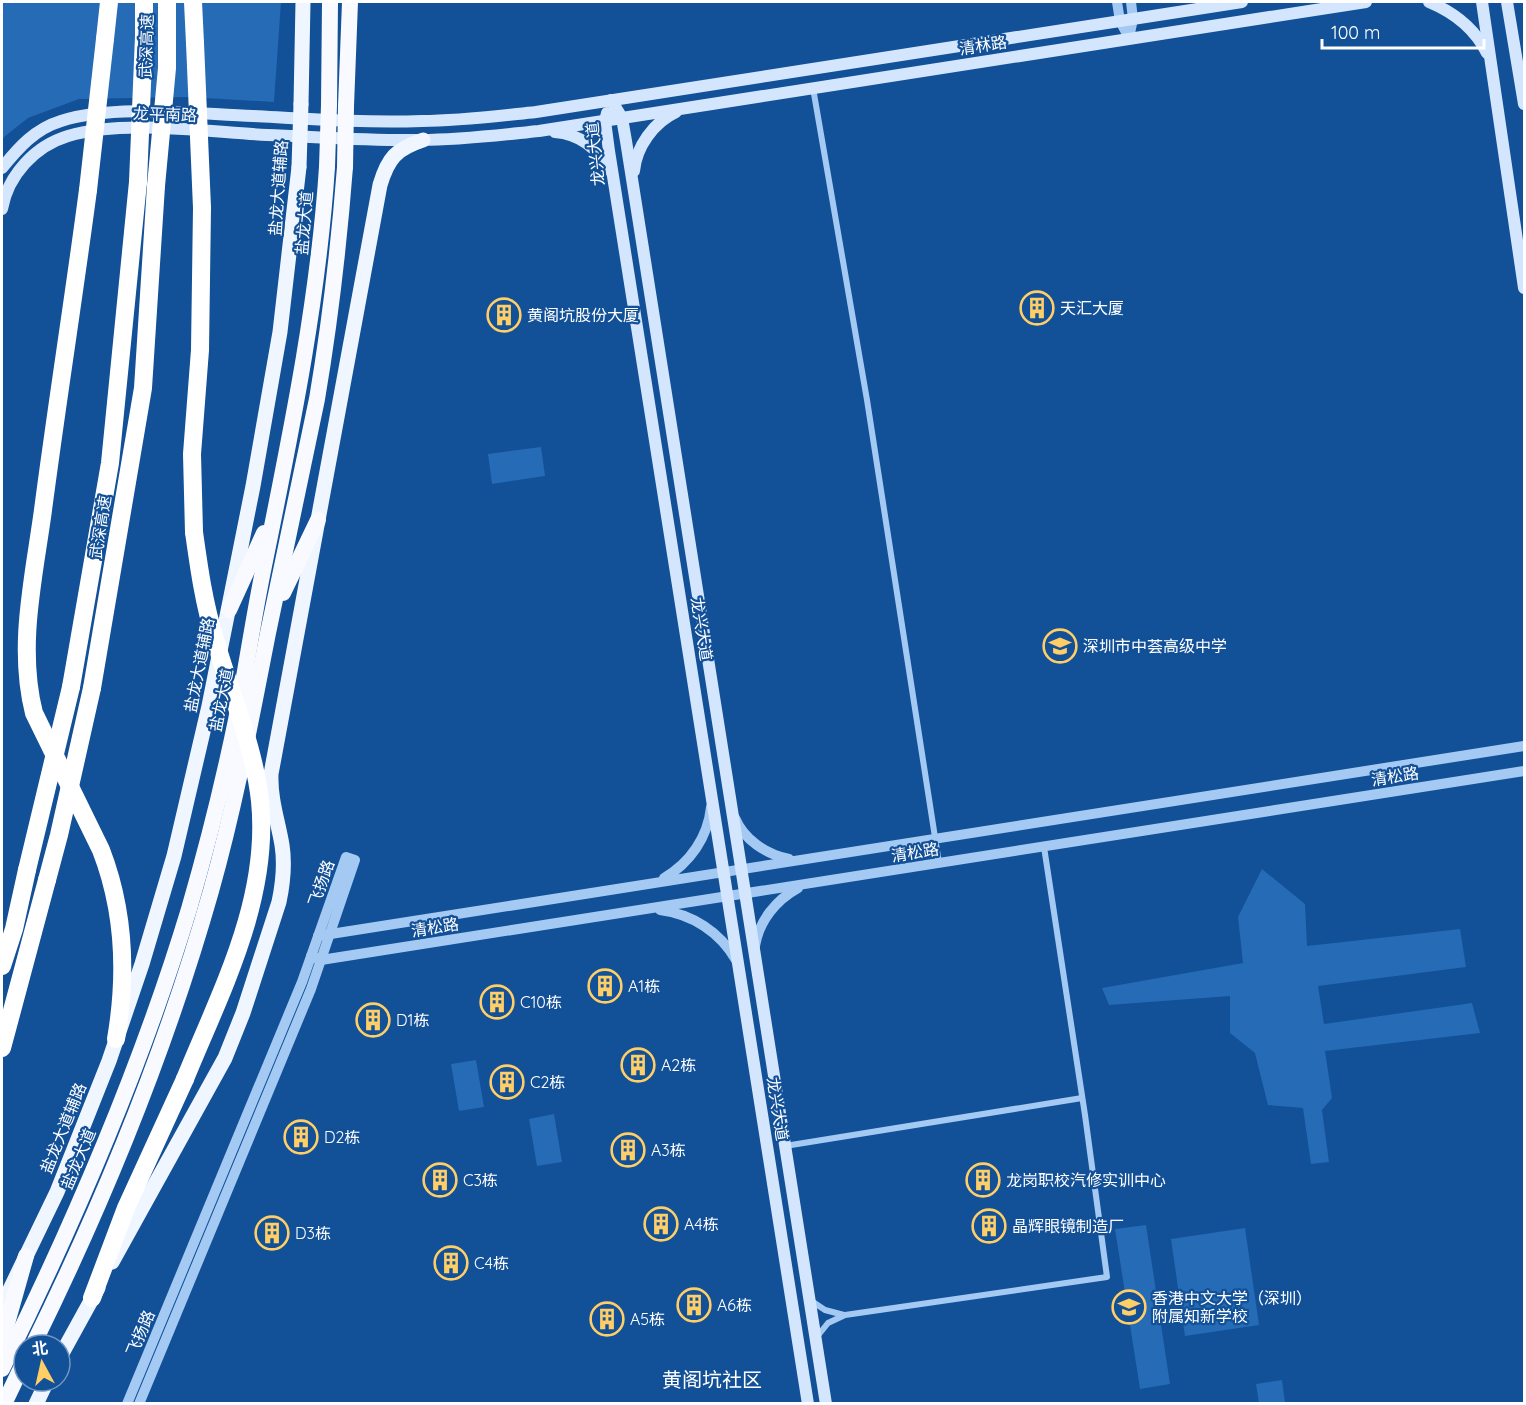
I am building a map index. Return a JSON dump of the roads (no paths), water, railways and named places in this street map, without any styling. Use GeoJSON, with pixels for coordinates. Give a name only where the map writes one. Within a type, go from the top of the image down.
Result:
{"type":"FeatureCollection","features":[{"type":"Feature","properties":{"kind":"highway"},"geometry":{"type":"LineString","coordinates":[[109,2],[88,190],[28,620],[26,667],[28,691],[34,713],[101,850],[118,903],[124,969],[122,1004],[116,1039]]}},
{"type":"Feature","properties":{"kind":"highway","name":"武深高速"},"geometry":{"type":"LineString","coordinates":[[2,1048],[59,835],[92,688],[142,388],[147,184],[144,2]]}},
{"type":"Feature","properties":{"kind":"highway","name":"武深高速"},"geometry":{"type":"LineString","coordinates":[[2,966],[14,929],[71,687],[110,463],[147,184],[167,68],[167,2]]}},
{"type":"Feature","properties":{"kind":"highway"},"geometry":{"type":"LineString","coordinates":[[92,1298],[126,1208],[185,1079],[245,926],[254,896],[260,862],[261,833],[256,777],[207,609],[194,532],[192,454],[200,350],[202,208],[193,2]]}},
{"type":"Feature","properties":{"kind":"highway","name":"盐龙大道"},"geometry":{"type":"LineString","coordinates":[[38,1333],[102,1194],[176,1003],[226,834],[327,339],[337,262],[345,167],[337,105],[330,2]]}},
{"type":"Feature","properties":{"kind":"highway","name":"盐龙大道"},"geometry":{"type":"LineString","coordinates":[[2,1369],[91,1176],[150,1028],[186,918],[203,856],[236,718],[296,410],[316,284],[327,167],[350,2]]}},
{"type":"Feature","properties":{"kind":"highway"},"geometry":{"type":"LineString","coordinates":[[228,610],[277,505]]}},
{"type":"Feature","properties":{"kind":"highway"},"geometry":{"type":"LineString","coordinates":[[271,619],[318,520]]}},
{"type":"Feature","properties":{"kind":"highway"},"geometry":{"type":"LineString","coordinates":[[2,1341],[26,1256]]}},
{"type":"Feature","properties":{"kind":"main road","name":"盐龙大道辅路"},"geometry":{"type":"LineString","coordinates":[[2,1306],[57,1192],[116,1039],[142,964],[174,856],[196,767],[253,486],[280,332],[299,167],[303,2]]}},
{"type":"Feature","properties":{"kind":"main road","name":"清林路"},"geometry":{"type":"LineString","coordinates":[[367,121],[480,118],[1242,2]]}},
{"type":"Feature","properties":{"kind":"main road","name":"清林路"},"geometry":{"type":"LineString","coordinates":[[539,131],[1366,2]]}},
{"type":"Feature","properties":{"kind":"main road"},"geometry":{"type":"LineString","coordinates":[[1429,2],[1442,7],[1465,24],[1477,37],[1492,64]]}},
{"type":"Feature","properties":{"kind":"main road"},"geometry":{"type":"LineString","coordinates":[[1482,2],[1524,288]]}},
{"type":"Feature","properties":{"kind":"main road"},"geometry":{"type":"LineString","coordinates":[[1507,2],[1524,104]]}},
{"type":"Feature","properties":{"kind":"main road"},"geometry":{"type":"LineString","coordinates":[[1520,75],[1524,47]]}},
{"type":"Feature","properties":{"kind":"main road","name":"龙兴大道"},"geometry":{"type":"LineString","coordinates":[[610,100],[622,118],[633,184],[826,1404]]}},
{"type":"Feature","properties":{"kind":"main road","name":"龙兴大道"},"geometry":{"type":"LineString","coordinates":[[610,100],[605,121],[615,187],[808,1404]]}},
{"type":"Feature","properties":{"kind":"main road"},"geometry":{"type":"LineString","coordinates":[[633,184],[634,166],[645,140],[655,127],[669,116],[687,108]]}},
{"type":"Feature","properties":{"kind":"main road","name":"龙平南路"},"geometry":{"type":"LineString","coordinates":[[2,168],[21,144],[40,129],[82,115],[152,112],[367,121]]}},
{"type":"Feature","properties":{"kind":"main road","name":"龙平南路"},"geometry":{"type":"LineString","coordinates":[[2,209],[14,178],[32,156],[47,145],[66,136],[87,131],[152,129],[365,140],[423,140],[539,131]]}},
{"type":"Feature","properties":{"kind":"main road"},"geometry":{"type":"LineString","coordinates":[[539,131],[559,132],[577,137],[591,145],[600,155],[615,187]]}},
{"type":"Feature","properties":{"kind":"main road"},"geometry":{"type":"LineString","coordinates":[[72,1335],[225,1058],[243,1013],[279,902],[283,858],[272,799],[272,774],[382,178],[390,160],[398,152],[423,140]]}},
{"type":"Feature","properties":{"kind":"main road"},"geometry":{"type":"LineString","coordinates":[[618,206],[636,203]]}},
{"type":"Feature","properties":{"kind":"street"},"geometry":{"type":"LineString","coordinates":[[1118,2],[1120,21],[1130,38]]}},
{"type":"Feature","properties":{"kind":"street"},"geometry":{"type":"LineString","coordinates":[[1130,38],[1133,19],[1131,2]]}},
{"type":"Feature","properties":{"kind":"street"},"geometry":{"type":"LineString","coordinates":[[813,88],[867,400],[939,863]]}},
{"type":"Feature","properties":{"kind":"street","name":"清松路"},"geometry":{"type":"LineString","coordinates":[[318,936],[1524,746]]}},
{"type":"Feature","properties":{"kind":"street","name":"清松路"},"geometry":{"type":"LineString","coordinates":[[316,958],[745,894],[1524,771]]}},
{"type":"Feature","properties":{"kind":"street"},"geometry":{"type":"LineString","coordinates":[[650,883],[674,872],[693,853],[708,826],[712,797]]}},
{"type":"Feature","properties":{"kind":"street"},"geometry":{"type":"LineString","coordinates":[[732,812],[742,831],[755,844],[781,857],[795,860]]}},
{"type":"Feature","properties":{"kind":"street"},"geometry":{"type":"LineString","coordinates":[[815,1338],[828,1323],[844,1315],[1107,1276],[1044,847]]}},
{"type":"Feature","properties":{"kind":"street","name":"飞扬路"},"geometry":{"type":"LineString","coordinates":[[127,1404],[302,982],[316,958],[330,934],[355,860],[346,857],[318,936],[316,958],[311,989],[139,1404]]}},
{"type":"Feature","properties":{"kind":"street"},"geometry":{"type":"LineString","coordinates":[[754,953],[761,926],[768,915],[790,893],[806,884]]}},
{"type":"Feature","properties":{"kind":"street"},"geometry":{"type":"LineString","coordinates":[[647,909],[678,914],[706,926],[729,948],[738,964]]}},
{"type":"Feature","properties":{"kind":"street"},"geometry":{"type":"LineString","coordinates":[[784,1146],[1082,1098]]}},
{"type":"Feature","properties":{"kind":"street"},"geometry":{"type":"LineString","coordinates":[[809,1298],[825,1310],[844,1315]]}},
{"type":"Feature","properties":{"kind":"place","name":"天汇大厦"},"geometry":{"type":"Point","coordinates":[1037,308]}},
{"type":"Feature","properties":{"kind":"place","name":"黄阁坑股份大厦"},"geometry":{"type":"Point","coordinates":[504,315]}},
{"type":"Feature","properties":{"kind":"place","name":"深圳市中荟高级中学"},"geometry":{"type":"Point","coordinates":[1060,646]}},
{"type":"Feature","properties":{"kind":"place","name":"A1栋"},"geometry":{"type":"Point","coordinates":[605,986]}},
{"type":"Feature","properties":{"kind":"place","name":"C10栋"},"geometry":{"type":"Point","coordinates":[497,1002]}},
{"type":"Feature","properties":{"kind":"place","name":"D1栋"},"geometry":{"type":"Point","coordinates":[373,1020]}},
{"type":"Feature","properties":{"kind":"place","name":"A2栋"},"geometry":{"type":"Point","coordinates":[638,1065]}},
{"type":"Feature","properties":{"kind":"place","name":"C2栋"},"geometry":{"type":"Point","coordinates":[507,1082]}},
{"type":"Feature","properties":{"kind":"place","name":"D2栋"},"geometry":{"type":"Point","coordinates":[301,1137]}},
{"type":"Feature","properties":{"kind":"place","name":"A3栋"},"geometry":{"type":"Point","coordinates":[628,1150]}},
{"type":"Feature","properties":{"kind":"place","name":"C3栋"},"geometry":{"type":"Point","coordinates":[440,1180]}},
{"type":"Feature","properties":{"kind":"place","name":"龙岗职校汽修实训中心"},"geometry":{"type":"Point","coordinates":[983,1180]}},
{"type":"Feature","properties":{"kind":"place","name":"A4栋"},"geometry":{"type":"Point","coordinates":[661,1224]}},
{"type":"Feature","properties":{"kind":"place","name":"晶辉眼镜制造厂"},"geometry":{"type":"Point","coordinates":[989,1226]}},
{"type":"Feature","properties":{"kind":"place","name":"D3栋"},"geometry":{"type":"Point","coordinates":[272,1233]}},
{"type":"Feature","properties":{"kind":"place","name":"C4栋"},"geometry":{"type":"Point","coordinates":[451,1263]}},
{"type":"Feature","properties":{"kind":"place","name":"A6栋"},"geometry":{"type":"Point","coordinates":[694,1305]}},
{"type":"Feature","properties":{"kind":"place","name":"香港中文大学（深圳） 附属知新学校"},"geometry":{"type":"Point","coordinates":[1129,1307]}},
{"type":"Feature","properties":{"kind":"place","name":"A5栋"},"geometry":{"type":"Point","coordinates":[607,1319]}},
{"type":"Feature","properties":{"kind":"district","name":"黄阁坑社区"},"geometry":{"type":"Point","coordinates":[712,1380]}}]}
